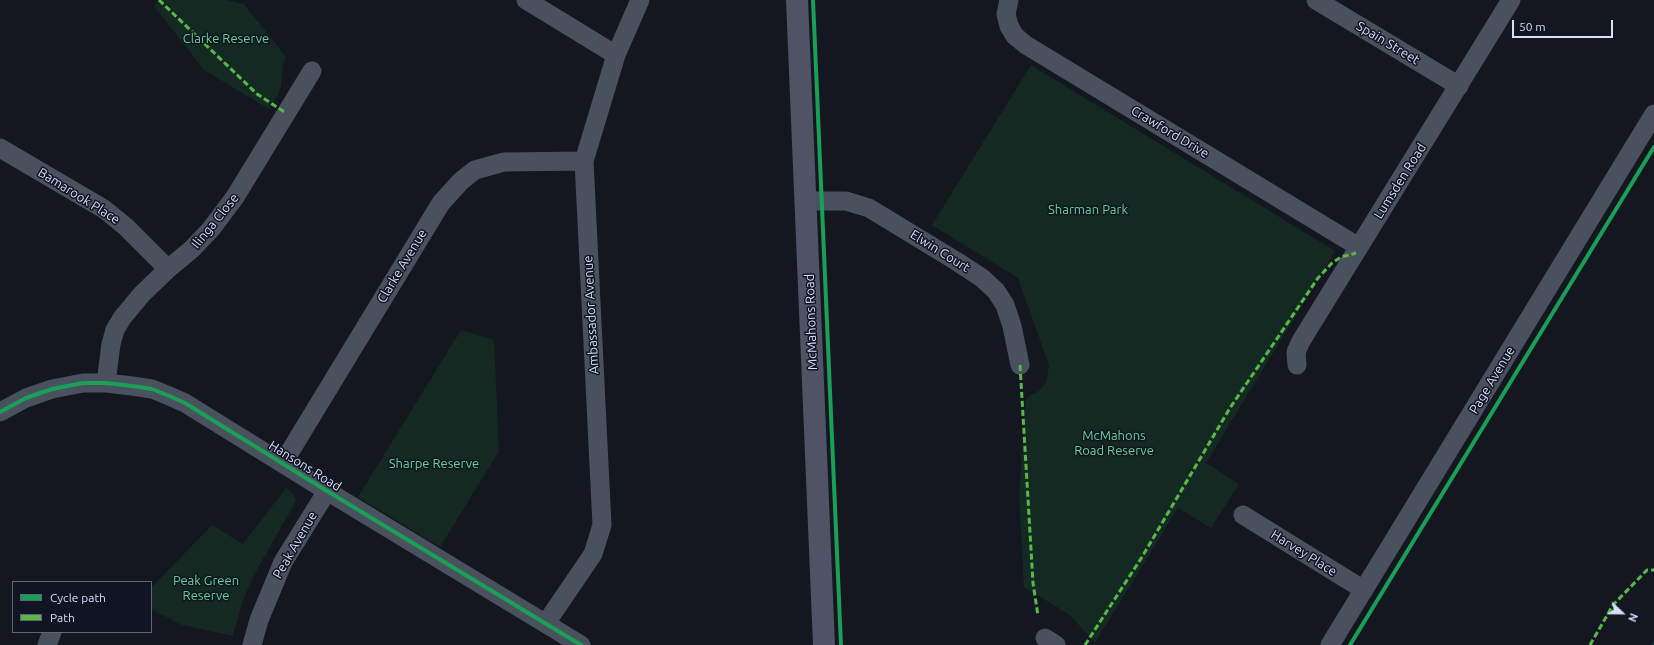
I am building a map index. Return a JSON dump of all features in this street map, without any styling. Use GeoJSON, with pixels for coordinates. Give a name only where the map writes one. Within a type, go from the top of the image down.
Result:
{"type":"FeatureCollection","features":[{"type":"Feature","properties":{"kind":"main road","name":"McMahons Road"},"geometry":{"type":"LineString","coordinates":[[798,0],[824,645]]}},
{"type":"Feature","properties":{"kind":"street"},"geometry":{"type":"LineString","coordinates":[[526,0],[616,55]]}},
{"type":"Feature","properties":{"kind":"street","name":"Ambassador Avenue"},"geometry":{"type":"LineString","coordinates":[[546,623],[593,554],[602,525],[584,161],[616,55],[640,0]]}},
{"type":"Feature","properties":{"kind":"street","name":"Crawford Drive"},"geometry":{"type":"LineString","coordinates":[[1009,0],[1006,14],[1009,26],[1015,36],[1026,45],[1359,247]]}},
{"type":"Feature","properties":{"kind":"street","name":"Spain Street"},"geometry":{"type":"LineString","coordinates":[[1316,0],[1459,86]]}},
{"type":"Feature","properties":{"kind":"street","name":"Lumsden Road"},"geometry":{"type":"LineString","coordinates":[[1296,365],[1296,352],[1301,341],[1511,0]]}},
{"type":"Feature","properties":{"kind":"street","name":"Ilinga Close"},"geometry":{"type":"LineString","coordinates":[[106,383],[111,344],[115,330],[122,318],[142,294],[168,269],[192,250],[211,229],[235,197],[312,71]]}},
{"type":"Feature","properties":{"kind":"street","name":"Page Avenue"},"geometry":{"type":"LineString","coordinates":[[1330,645],[1654,114]]}},
{"type":"Feature","properties":{"kind":"street","name":"Bamarook Place"},"geometry":{"type":"LineString","coordinates":[[0,148],[104,209],[126,227],[168,269]]}},
{"type":"Feature","properties":{"kind":"street","name":"Clarke Avenue"},"geometry":{"type":"LineString","coordinates":[[283,463],[441,203],[461,182],[475,170],[504,162],[584,161]]}},
{"type":"Feature","properties":{"kind":"street","name":"Elwin Court"},"geometry":{"type":"LineString","coordinates":[[806,201],[846,201],[869,208],[982,278],[996,291],[1005,305],[1012,326],[1020,365]]}},
{"type":"Feature","properties":{"kind":"street","name":"Hansons Road"},"geometry":{"type":"LineString","coordinates":[[0,412],[26,398],[52,389],[83,383],[106,383],[152,389],[185,402],[327,491],[581,645]]}},
{"type":"Feature","properties":{"kind":"street","name":"Peak Avenue"},"geometry":{"type":"LineString","coordinates":[[252,645],[259,620],[283,562],[327,491]]}},
{"type":"Feature","properties":{"kind":"street","name":"Harvey Place"},"geometry":{"type":"LineString","coordinates":[[1243,515],[1364,590]]}},
{"type":"Feature","properties":{"kind":"street"},"geometry":{"type":"LineString","coordinates":[[47,645],[52,633]]}},
{"type":"Feature","properties":{"kind":"green space","name":"Clarke Reserve"},"geometry":{"type":"Polygon","coordinates":[[[158,0],[226,0],[244,4],[286,57],[283,65],[281,86],[269,109],[204,70],[154,6],[158,0]]]}},
{"type":"Feature","properties":{"kind":"green space"},"geometry":{"type":"Polygon","coordinates":[[[1031,65],[1335,251],[1206,463],[1239,484],[1211,528],[1178,508],[1095,643],[1070,615],[1024,587],[1019,495],[1026,398],[1039,391],[1044,385],[1047,379],[1049,365],[1018,278],[932,225],[1031,65]]]}},
{"type":"Feature","properties":{"kind":"green space","name":"Sharpe Reserve"},"geometry":{"type":"Polygon","coordinates":[[[461,330],[494,340],[499,451],[440,547],[358,497],[461,330]]]}},
{"type":"Feature","properties":{"kind":"green space","name":"Peak Green Reserve"},"geometry":{"type":"Polygon","coordinates":[[[286,488],[293,493],[296,501],[255,573],[243,600],[233,636],[182,625],[152,610],[152,587],[212,525],[243,544],[286,488]]]}},
{"type":"Feature","properties":{"kind":"marked path"},"geometry":{"type":"LineString","coordinates":[[159,0],[257,94],[286,113]]}},
{"type":"Feature","properties":{"kind":"marked path"},"geometry":{"type":"LineString","coordinates":[[1085,645],[1142,557],[1230,408],[1318,278],[1332,263],[1341,257],[1356,253]]}},
{"type":"Feature","properties":{"kind":"marked path"},"geometry":{"type":"LineString","coordinates":[[1020,365],[1033,583],[1038,616]]}},
{"type":"Feature","properties":{"kind":"marked path"},"geometry":{"type":"LineString","coordinates":[[1590,645],[1613,605],[1647,570],[1654,570]]}},
{"type":"Feature","properties":{"kind":"cycle path"},"geometry":{"type":"LineString","coordinates":[[813,0],[841,645]]}},
{"type":"Feature","properties":{"kind":"cycle path"},"geometry":{"type":"LineString","coordinates":[[1350,645],[1654,147]]}},
{"type":"Feature","properties":{"kind":"cycle path"},"geometry":{"type":"LineString","coordinates":[[0,412],[26,398],[52,389],[83,383],[106,383],[132,386],[152,389],[167,395],[185,403],[581,645]]}},
{"type":"Feature","properties":{"kind":"park label","name":"Sharman Park"},"geometry":{"type":"Point","coordinates":[1088,210]}},
{"type":"Feature","properties":{"kind":"park label","name":"McMahons Road Reserve"},"geometry":{"type":"Point","coordinates":[1114,444]}}]}
